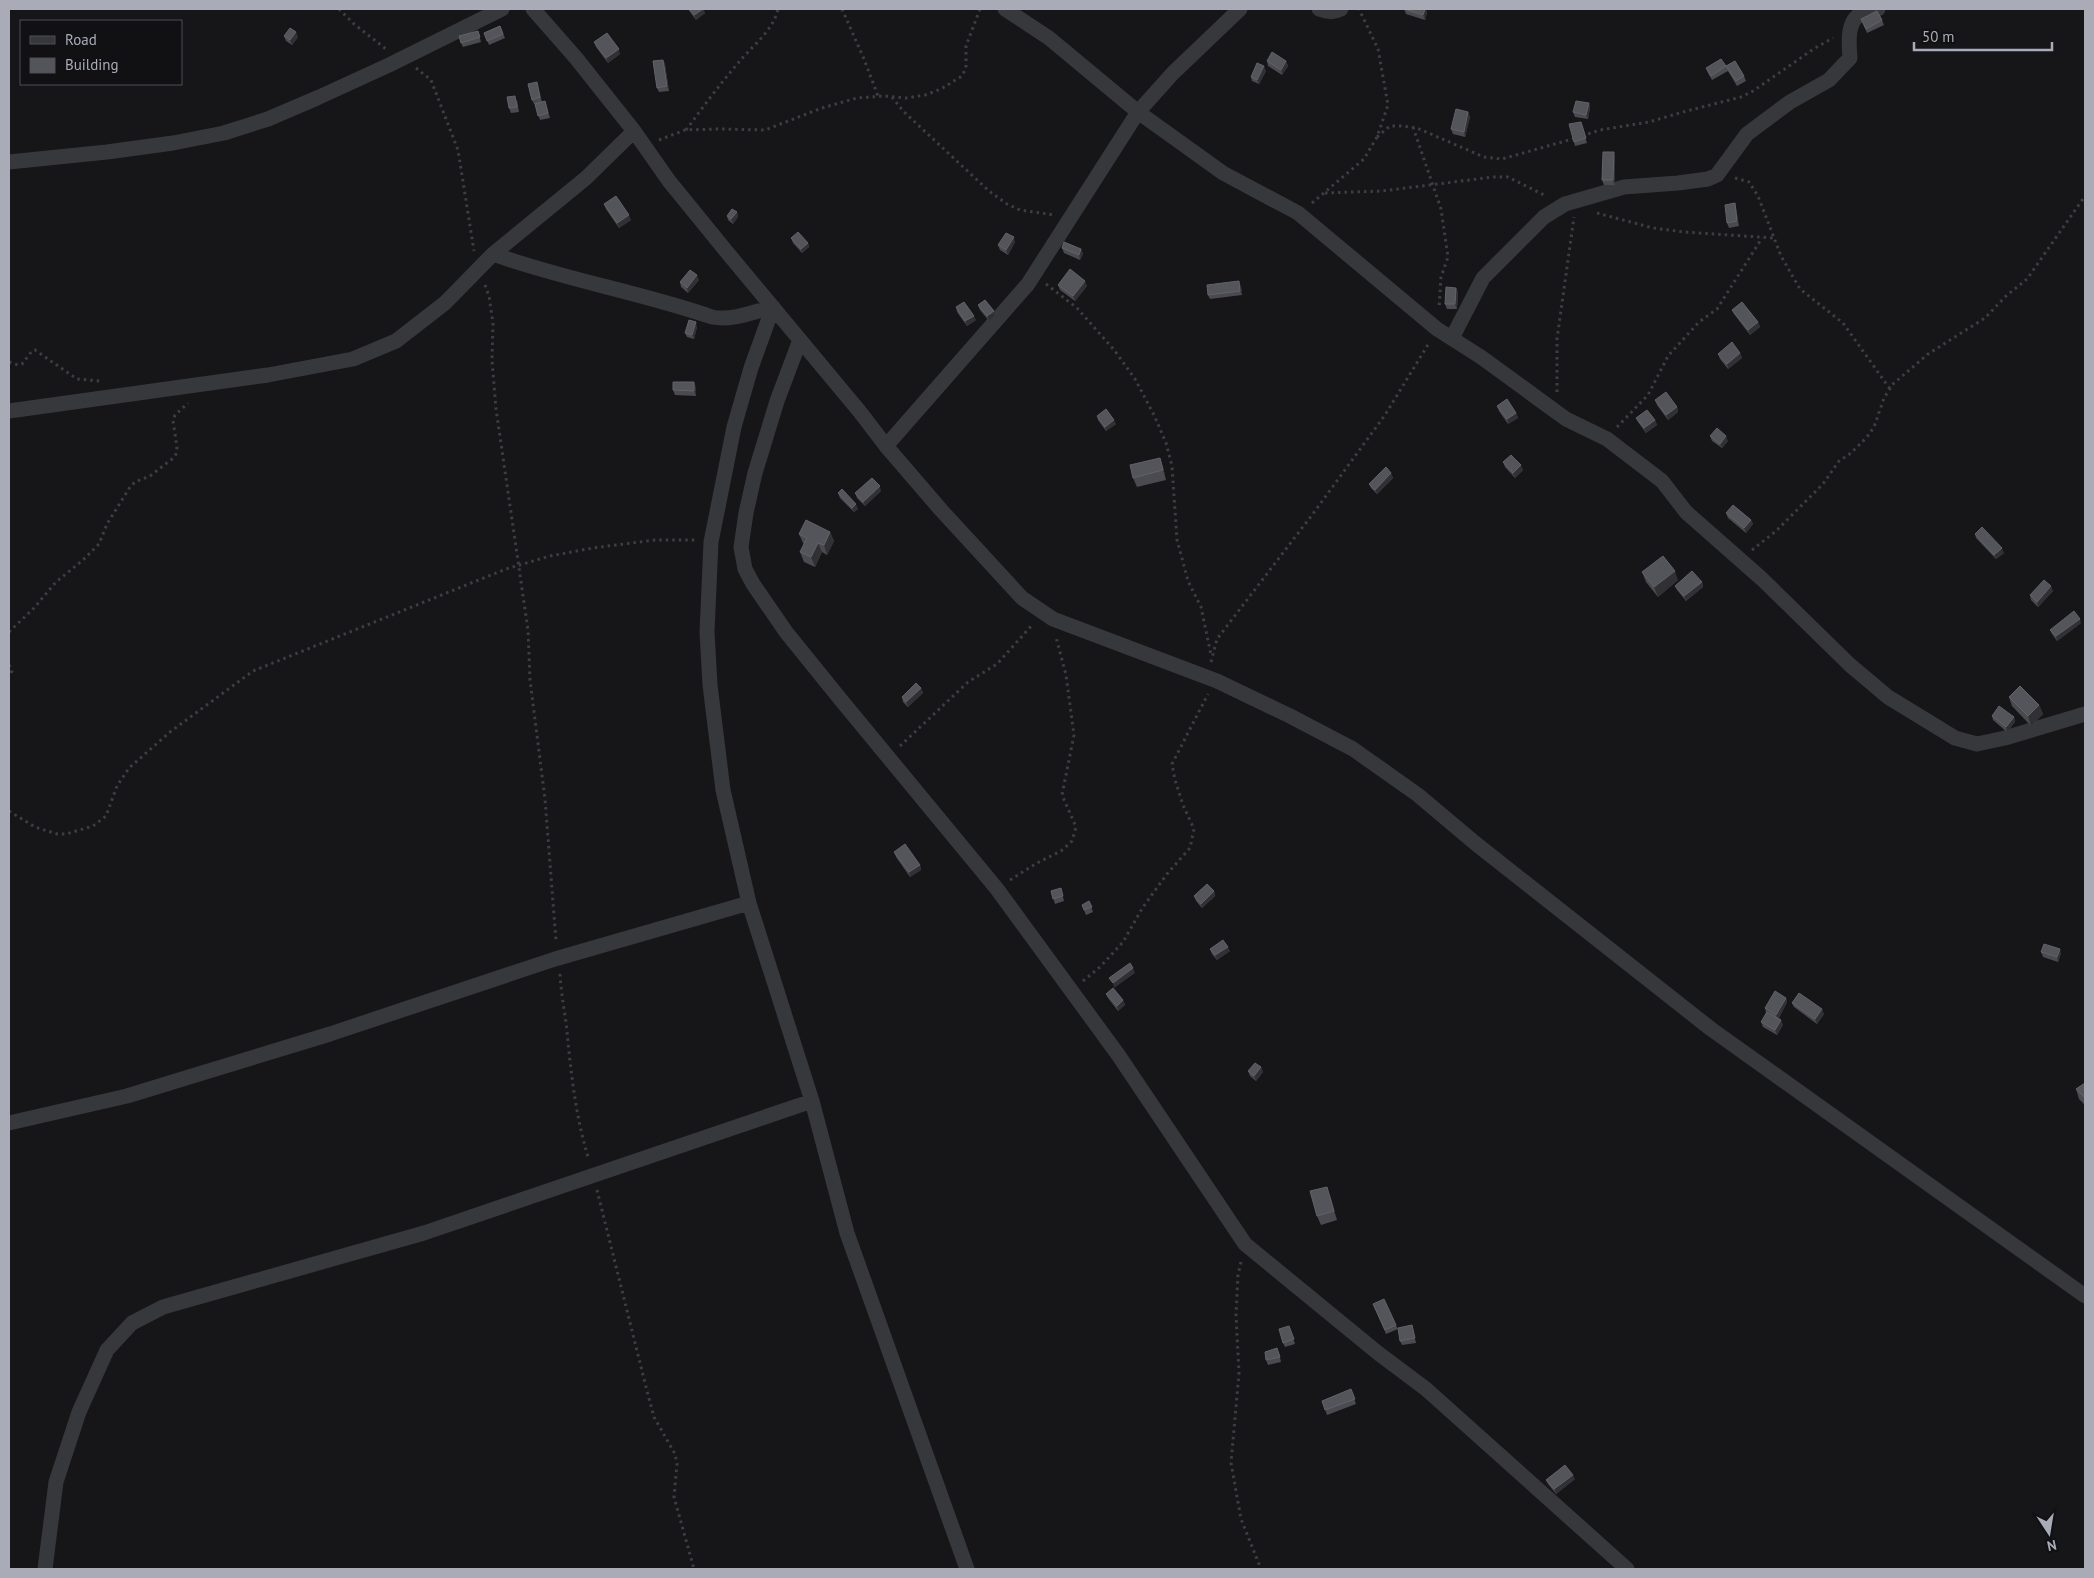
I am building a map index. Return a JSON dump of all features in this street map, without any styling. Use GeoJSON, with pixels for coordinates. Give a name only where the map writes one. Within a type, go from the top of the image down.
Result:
{"type":"FeatureCollection","features":[{"type":"Feature","properties":{"kind":"street"},"geometry":{"type":"LineString","coordinates":[[9,162],[107,152],[224,134],[268,119],[399,61],[502,9]]}},
{"type":"Feature","properties":{"kind":"street"},"geometry":{"type":"LineString","coordinates":[[533,9],[634,131],[670,181],[886,446],[941,510],[1022,598],[1048,616],[1211,679],[1354,749],[1418,795],[1482,849],[1711,1029],[2085,1296]]}},
{"type":"Feature","properties":{"kind":"street"},"geometry":{"type":"LineString","coordinates":[[1006,9],[1049,38],[1138,112],[1223,173],[1298,213],[1437,329],[1566,419],[1607,439],[1662,481],[1686,512],[1740,560],[1850,665],[1888,697],[1955,738],[1977,744],[2005,738],[2085,714]]}},
{"type":"Feature","properties":{"kind":"street"},"geometry":{"type":"LineString","coordinates":[[886,446],[1028,284],[1138,112],[1173,73],[1240,9]]}},
{"type":"Feature","properties":{"kind":"street"},"geometry":{"type":"LineString","coordinates":[[1319,9],[1327,12],[1336,12],[1341,9]]}},
{"type":"Feature","properties":{"kind":"street"},"geometry":{"type":"LineString","coordinates":[[1452,338],[1483,278],[1544,217],[1564,204],[1624,187],[1678,183],[1708,179],[1717,175],[1747,134],[1790,102],[1829,80],[1845,66],[1850,58],[1849,35],[1852,27],[1861,14],[1878,9]]}},
{"type":"Feature","properties":{"kind":"street"},"geometry":{"type":"LineString","coordinates":[[9,411],[268,375],[353,360],[396,341],[445,303],[493,254],[586,178],[634,131]]}},
{"type":"Feature","properties":{"kind":"street"},"geometry":{"type":"LineString","coordinates":[[493,254],[532,268],[649,297],[717,318],[736,317],[773,306]]}},
{"type":"Feature","properties":{"kind":"street"},"geometry":{"type":"LineString","coordinates":[[773,306],[750,368],[734,427],[711,542],[707,632],[710,685],[723,790],[749,903],[812,1102],[847,1233],[968,1569]]}},
{"type":"Feature","properties":{"kind":"street"},"geometry":{"type":"LineString","coordinates":[[800,340],[776,401],[755,473],[746,513],[741,547],[745,569],[753,584],[775,616],[841,700],[997,889],[1130,1072],[1245,1244],[1434,1396],[1627,1569]]}},
{"type":"Feature","properties":{"kind":"street"},"geometry":{"type":"LineString","coordinates":[[9,1123],[127,1096],[330,1034],[555,959],[749,903]]}},
{"type":"Feature","properties":{"kind":"street"},"geometry":{"type":"LineString","coordinates":[[45,1569],[56,1482],[79,1412],[107,1350],[132,1323],[163,1307],[424,1233],[812,1102]]}},
{"type":"Feature","properties":{"kind":"path"},"geometry":{"type":"LineString","coordinates":[[339,9],[354,24],[399,61],[415,67],[431,80],[458,150],[471,236],[479,269],[489,296],[493,323],[492,360],[496,409],[528,630],[530,680],[536,716],[557,934],[555,959],[560,974],[562,1009],[582,1131],[654,1417],[675,1454],[677,1464],[674,1497],[694,1569]]}},
{"type":"Feature","properties":{"kind":"path"},"geometry":{"type":"LineString","coordinates":[[685,130],[740,61],[767,31],[776,18],[778,9]]}},
{"type":"Feature","properties":{"kind":"path"},"geometry":{"type":"LineString","coordinates":[[842,9],[878,96]]}},
{"type":"Feature","properties":{"kind":"path"},"geometry":{"type":"LineString","coordinates":[[644,146],[685,130],[719,128],[765,130],[822,108],[856,98],[878,96],[906,98],[925,95],[941,89],[962,76],[966,68],[966,46],[980,9]]}},
{"type":"Feature","properties":{"kind":"path"},"geometry":{"type":"LineString","coordinates":[[1298,213],[1325,193],[1364,159],[1377,138],[1388,105],[1378,49],[1366,20],[1358,9]]}},
{"type":"Feature","properties":{"kind":"path"},"geometry":{"type":"LineString","coordinates":[[1377,138],[1390,126],[1413,128],[1484,157],[1502,159],[1600,130],[1649,122],[1741,97],[1753,91],[1815,48],[1852,27]]}},
{"type":"Feature","properties":{"kind":"path"},"geometry":{"type":"LineString","coordinates":[[891,97],[950,156],[966,167],[989,191],[1007,204],[1020,210],[1070,218]]}},
{"type":"Feature","properties":{"kind":"path"},"geometry":{"type":"LineString","coordinates":[[1072,991],[1100,967],[1123,942],[1143,907],[1162,880],[1190,848],[1194,829],[1182,805],[1172,764],[1202,705],[1211,679],[1212,658],[1217,639],[1312,515],[1385,415],[1437,329],[1441,277],[1448,257],[1441,209],[1413,128]]}},
{"type":"Feature","properties":{"kind":"path"},"geometry":{"type":"LineString","coordinates":[[1717,175],[1749,182],[1758,196],[1789,272],[1800,289],[1843,323],[1890,389]]}},
{"type":"Feature","properties":{"kind":"path"},"geometry":{"type":"LineString","coordinates":[[1325,193],[1382,192],[1493,176],[1508,177],[1564,204],[1576,207],[1557,339],[1558,413]]}},
{"type":"Feature","properties":{"kind":"path"},"geometry":{"type":"LineString","coordinates":[[1740,560],[1776,530],[1823,484],[1839,461],[1851,453],[1867,437],[1874,427],[1884,398],[1893,384],[1928,354],[1985,318],[2027,278],[2085,196]]}},
{"type":"Feature","properties":{"kind":"path"},"geometry":{"type":"LineString","coordinates":[[1594,212],[1653,228],[1774,238]]}},
{"type":"Feature","properties":{"kind":"path"},"geometry":{"type":"LineString","coordinates":[[1607,439],[1648,395],[1668,356],[1699,322],[1718,309],[1762,237]]}},
{"type":"Feature","properties":{"kind":"path"},"geometry":{"type":"LineString","coordinates":[[1034,274],[1077,308],[1116,351],[1135,379],[1154,415],[1166,443],[1172,466],[1177,540],[1182,562],[1188,581],[1201,607],[1212,658]]}},
{"type":"Feature","properties":{"kind":"path"},"geometry":{"type":"LineString","coordinates":[[9,362],[18,365],[22,364],[32,351],[37,351],[77,379],[95,379],[121,396]]}},
{"type":"Feature","properties":{"kind":"path"},"geometry":{"type":"LineString","coordinates":[[9,632],[34,608],[56,582],[84,560],[99,544],[107,524],[130,486],[150,476],[172,460],[176,454],[177,447],[173,421],[175,415],[205,384]]}},
{"type":"Feature","properties":{"kind":"path"},"geometry":{"type":"LineString","coordinates":[[9,811],[35,827],[57,834],[66,834],[93,826],[106,816],[117,786],[129,768],[170,732],[253,671],[518,566],[550,556],[655,540],[691,539],[711,542]]}},
{"type":"Feature","properties":{"kind":"path"},"geometry":{"type":"LineString","coordinates":[[888,756],[920,730],[968,682],[997,664],[1048,616],[1066,675],[1074,735],[1062,796],[1076,827],[1072,841],[1061,851],[1037,863],[997,889]]}},
{"type":"Feature","properties":{"kind":"path"},"geometry":{"type":"LineString","coordinates":[[9,665],[12,671],[9,675]]}},
{"type":"Feature","properties":{"kind":"path"},"geometry":{"type":"LineString","coordinates":[[1245,1244],[1238,1275],[1236,1315],[1239,1373],[1231,1464],[1241,1519],[1260,1569]]}},
{"type":"Feature","properties":{"kind":"building"},"geometry":{"type":"Polygon","coordinates":[[[689,9],[703,9],[694,15],[689,9]]]}},
{"type":"Feature","properties":{"kind":"building"},"geometry":{"type":"Polygon","coordinates":[[[1404,9],[1425,9],[1423,15],[1404,9]]]}},
{"type":"Feature","properties":{"kind":"building"},"geometry":{"type":"Polygon","coordinates":[[[1877,11],[1882,20],[1866,29],[1861,19],[1877,11]]]}},
{"type":"Feature","properties":{"kind":"building"},"geometry":{"type":"Polygon","coordinates":[[[500,26],[503,34],[487,41],[484,33],[500,26]]]}},
{"type":"Feature","properties":{"kind":"building"},"geometry":{"type":"Polygon","coordinates":[[[290,28],[296,32],[290,40],[284,36],[290,28]]]}},
{"type":"Feature","properties":{"kind":"building"},"geometry":{"type":"Polygon","coordinates":[[[478,31],[480,37],[461,43],[459,36],[478,31]]]}},
{"type":"Feature","properties":{"kind":"building"},"geometry":{"type":"Polygon","coordinates":[[[607,33],[619,49],[606,58],[594,42],[607,33]]]}},
{"type":"Feature","properties":{"kind":"building"},"geometry":{"type":"Polygon","coordinates":[[[1272,52],[1286,61],[1281,70],[1267,61],[1272,52]]]}},
{"type":"Feature","properties":{"kind":"building"},"geometry":{"type":"Polygon","coordinates":[[[1721,59],[1726,66],[1711,76],[1706,68],[1721,59]]]}},
{"type":"Feature","properties":{"kind":"building"},"geometry":{"type":"Polygon","coordinates":[[[663,60],[667,86],[657,88],[653,61],[663,60]]]}},
{"type":"Feature","properties":{"kind":"building"},"geometry":{"type":"Polygon","coordinates":[[[1735,61],[1744,76],[1736,81],[1726,66],[1735,61]]]}},
{"type":"Feature","properties":{"kind":"building"},"geometry":{"type":"Polygon","coordinates":[[[1257,63],[1264,66],[1257,80],[1251,77],[1257,63]]]}},
{"type":"Feature","properties":{"kind":"building"},"geometry":{"type":"Polygon","coordinates":[[[537,82],[540,97],[532,100],[528,84],[537,82]]]}},
{"type":"Feature","properties":{"kind":"building"},"geometry":{"type":"Polygon","coordinates":[[[515,96],[517,107],[509,108],[507,97],[515,96]]]}},
{"type":"Feature","properties":{"kind":"building"},"geometry":{"type":"Polygon","coordinates":[[[545,101],[548,113],[538,116],[535,104],[545,101]]]}},
{"type":"Feature","properties":{"kind":"building"},"geometry":{"type":"Polygon","coordinates":[[[1576,101],[1589,103],[1586,115],[1573,112],[1576,101]]]}},
{"type":"Feature","properties":{"kind":"building"},"geometry":{"type":"Polygon","coordinates":[[[1456,109],[1468,112],[1464,132],[1451,129],[1456,109]]]}},
{"type":"Feature","properties":{"kind":"building"},"geometry":{"type":"Polygon","coordinates":[[[1581,122],[1586,138],[1574,142],[1569,124],[1581,122]]]}},
{"type":"Feature","properties":{"kind":"building"},"geometry":{"type":"Polygon","coordinates":[[[1603,152],[1614,152],[1613,180],[1602,180],[1603,152]]]}},
{"type":"Feature","properties":{"kind":"building"},"geometry":{"type":"Polygon","coordinates":[[[616,196],[629,215],[617,223],[604,204],[616,196]]]}},
{"type":"Feature","properties":{"kind":"building"},"geometry":{"type":"Polygon","coordinates":[[[1735,203],[1737,221],[1727,223],[1725,205],[1735,203]]]}},
{"type":"Feature","properties":{"kind":"building"},"geometry":{"type":"Polygon","coordinates":[[[732,209],[737,212],[731,219],[727,216],[732,209]]]}},
{"type":"Feature","properties":{"kind":"building"},"geometry":{"type":"Polygon","coordinates":[[[798,232],[808,243],[801,249],[791,238],[798,232]]]}},
{"type":"Feature","properties":{"kind":"building"},"geometry":{"type":"Polygon","coordinates":[[[1006,233],[1014,237],[1006,250],[998,245],[1006,233]]]}},
{"type":"Feature","properties":{"kind":"building"},"geometry":{"type":"Polygon","coordinates":[[[1064,242],[1081,249],[1079,255],[1062,248],[1064,242]]]}},
{"type":"Feature","properties":{"kind":"building"},"geometry":{"type":"Polygon","coordinates":[[[1070,269],[1085,281],[1073,296],[1058,285],[1070,269]]]}},
{"type":"Feature","properties":{"kind":"building"},"geometry":{"type":"Polygon","coordinates":[[[690,270],[697,275],[687,288],[680,282],[690,270]]]}},
{"type":"Feature","properties":{"kind":"building"},"geometry":{"type":"Polygon","coordinates":[[[1239,281],[1240,291],[1208,295],[1207,285],[1239,281]]]}},
{"type":"Feature","properties":{"kind":"building"},"geometry":{"type":"Polygon","coordinates":[[[1446,287],[1456,288],[1455,304],[1445,304],[1446,287]]]}},
{"type":"Feature","properties":{"kind":"building"},"geometry":{"type":"Polygon","coordinates":[[[985,300],[994,311],[987,316],[978,305],[985,300]]]}},
{"type":"Feature","properties":{"kind":"building"},"geometry":{"type":"Polygon","coordinates":[[[964,302],[974,316],[965,321],[956,307],[964,302]]]}},
{"type":"Feature","properties":{"kind":"building"},"geometry":{"type":"Polygon","coordinates":[[[1742,302],[1758,322],[1748,330],[1732,310],[1742,302]]]}},
{"type":"Feature","properties":{"kind":"building"},"geometry":{"type":"Polygon","coordinates":[[[689,320],[696,322],[692,335],[685,333],[689,320]]]}},
{"type":"Feature","properties":{"kind":"building"},"geometry":{"type":"Polygon","coordinates":[[[1732,342],[1740,353],[1727,364],[1718,354],[1732,342]]]}},
{"type":"Feature","properties":{"kind":"building"},"geometry":{"type":"Polygon","coordinates":[[[673,382],[694,382],[694,391],[673,390],[673,382]]]}},
{"type":"Feature","properties":{"kind":"building"},"geometry":{"type":"Polygon","coordinates":[[[1666,392],[1677,407],[1666,415],[1655,400],[1666,392]]]}},
{"type":"Feature","properties":{"kind":"building"},"geometry":{"type":"Polygon","coordinates":[[[1507,399],[1516,413],[1507,419],[1497,406],[1507,399]]]}},
{"type":"Feature","properties":{"kind":"building"},"geometry":{"type":"Polygon","coordinates":[[[1106,409],[1114,420],[1105,427],[1097,416],[1106,409]]]}},
{"type":"Feature","properties":{"kind":"building"},"geometry":{"type":"Polygon","coordinates":[[[1647,410],[1655,420],[1644,428],[1636,418],[1647,410]]]}},
{"type":"Feature","properties":{"kind":"building"},"geometry":{"type":"Polygon","coordinates":[[[1717,428],[1726,436],[1720,444],[1710,436],[1717,428]]]}},
{"type":"Feature","properties":{"kind":"building"},"geometry":{"type":"Polygon","coordinates":[[[1511,455],[1521,465],[1513,473],[1503,462],[1511,455]]]}},
{"type":"Feature","properties":{"kind":"building"},"geometry":{"type":"Polygon","coordinates":[[[1160,458],[1163,470],[1133,478],[1130,465],[1160,458]]]}},
{"type":"Feature","properties":{"kind":"building"},"geometry":{"type":"Polygon","coordinates":[[[1386,467],[1391,473],[1375,490],[1369,484],[1386,467]]]}},
{"type":"Feature","properties":{"kind":"building"},"geometry":{"type":"Polygon","coordinates":[[[872,478],[880,486],[863,502],[855,493],[872,478]]]}},
{"type":"Feature","properties":{"kind":"building"},"geometry":{"type":"Polygon","coordinates":[[[842,489],[856,504],[852,508],[838,493],[842,489]]]}},
{"type":"Feature","properties":{"kind":"building"},"geometry":{"type":"Polygon","coordinates":[[[1733,505],[1751,520],[1744,528],[1726,513],[1733,505]]]}},
{"type":"Feature","properties":{"kind":"building"},"geometry":{"type":"Polygon","coordinates":[[[806,520],[830,532],[824,545],[818,543],[811,557],[800,552],[807,538],[799,534],[806,520]]]}},
{"type":"Feature","properties":{"kind":"building"},"geometry":{"type":"Polygon","coordinates":[[[1982,527],[2002,548],[1994,555],[1975,534],[1982,527]]]}},
{"type":"Feature","properties":{"kind":"building"},"geometry":{"type":"Polygon","coordinates":[[[1663,556],[1675,571],[1654,587],[1642,572],[1663,556]]]}},
{"type":"Feature","properties":{"kind":"building"},"geometry":{"type":"Polygon","coordinates":[[[1692,571],[1702,582],[1684,596],[1675,586],[1692,571]]]}},
{"type":"Feature","properties":{"kind":"building"},"geometry":{"type":"Polygon","coordinates":[[[2044,580],[2051,586],[2037,602],[2030,595],[2044,580]]]}},
{"type":"Feature","properties":{"kind":"building"},"geometry":{"type":"Polygon","coordinates":[[[2074,611],[2080,619],[2056,636],[2050,630],[2074,611]]]}},
{"type":"Feature","properties":{"kind":"building"},"geometry":{"type":"Polygon","coordinates":[[[916,683],[921,688],[906,702],[902,697],[916,683]]]}},
{"type":"Feature","properties":{"kind":"building"},"geometry":{"type":"Polygon","coordinates":[[[2020,686],[2039,705],[2028,716],[2009,697],[2020,686]]]}},
{"type":"Feature","properties":{"kind":"building"},"geometry":{"type":"Polygon","coordinates":[[[1999,706],[2014,717],[2006,727],[1992,716],[1999,706]]]}},
{"type":"Feature","properties":{"kind":"building"},"geometry":{"type":"Polygon","coordinates":[[[905,844],[920,865],[909,872],[894,852],[905,844]]]}},
{"type":"Feature","properties":{"kind":"building"},"geometry":{"type":"Polygon","coordinates":[[[1207,884],[1214,891],[1201,904],[1194,896],[1207,884]]]}},
{"type":"Feature","properties":{"kind":"building"},"geometry":{"type":"Polygon","coordinates":[[[1061,888],[1063,896],[1053,899],[1051,891],[1061,888]]]}},
{"type":"Feature","properties":{"kind":"building"},"geometry":{"type":"Polygon","coordinates":[[[1089,901],[1092,907],[1084,910],[1082,905],[1089,901]]]}},
{"type":"Feature","properties":{"kind":"building"},"geometry":{"type":"Polygon","coordinates":[[[1223,940],[1228,947],[1215,955],[1210,949],[1223,940]]]}},
{"type":"Feature","properties":{"kind":"building"},"geometry":{"type":"Polygon","coordinates":[[[2044,944],[2060,949],[2057,957],[2041,952],[2044,944]]]}},
{"type":"Feature","properties":{"kind":"building"},"geometry":{"type":"Polygon","coordinates":[[[1130,963],[1133,968],[1113,983],[1109,978],[1130,963]]]}},
{"type":"Feature","properties":{"kind":"building"},"geometry":{"type":"Polygon","coordinates":[[[1113,988],[1123,1000],[1117,1006],[1106,994],[1113,988]]]}},
{"type":"Feature","properties":{"kind":"building"},"geometry":{"type":"Polygon","coordinates":[[[1775,991],[1786,998],[1776,1015],[1765,1008],[1775,991]]]}},
{"type":"Feature","properties":{"kind":"building"},"geometry":{"type":"Polygon","coordinates":[[[1799,993],[1822,1009],[1815,1019],[1792,1003],[1799,993]]]}},
{"type":"Feature","properties":{"kind":"building"},"geometry":{"type":"Polygon","coordinates":[[[1767,1012],[1781,1020],[1775,1030],[1761,1022],[1767,1012]]]}},
{"type":"Feature","properties":{"kind":"building"},"geometry":{"type":"Polygon","coordinates":[[[1255,1063],[1261,1067],[1254,1076],[1248,1071],[1255,1063]]]}},
{"type":"Feature","properties":{"kind":"building"},"geometry":{"type":"Polygon","coordinates":[[[2085,1083],[2085,1098],[2076,1089],[2085,1083]]]}},
{"type":"Feature","properties":{"kind":"building"},"geometry":{"type":"Polygon","coordinates":[[[1327,1187],[1334,1211],[1317,1216],[1310,1191],[1327,1187]]]}},
{"type":"Feature","properties":{"kind":"building"},"geometry":{"type":"Polygon","coordinates":[[[1384,1299],[1396,1325],[1385,1330],[1373,1304],[1384,1299]]]}},
{"type":"Feature","properties":{"kind":"building"},"geometry":{"type":"Polygon","coordinates":[[[1412,1325],[1415,1338],[1400,1341],[1398,1328],[1412,1325]]]}},
{"type":"Feature","properties":{"kind":"building"},"geometry":{"type":"Polygon","coordinates":[[[1289,1326],[1294,1339],[1283,1343],[1279,1329],[1289,1326]]]}},
{"type":"Feature","properties":{"kind":"building"},"geometry":{"type":"Polygon","coordinates":[[[1277,1348],[1280,1357],[1266,1360],[1265,1352],[1277,1348]]]}},
{"type":"Feature","properties":{"kind":"building"},"geometry":{"type":"Polygon","coordinates":[[[1351,1389],[1355,1399],[1325,1410],[1322,1401],[1351,1389]]]}},
{"type":"Feature","properties":{"kind":"building"},"geometry":{"type":"Polygon","coordinates":[[[1565,1465],[1573,1475],[1554,1489],[1546,1480],[1565,1465]]]}}]}
